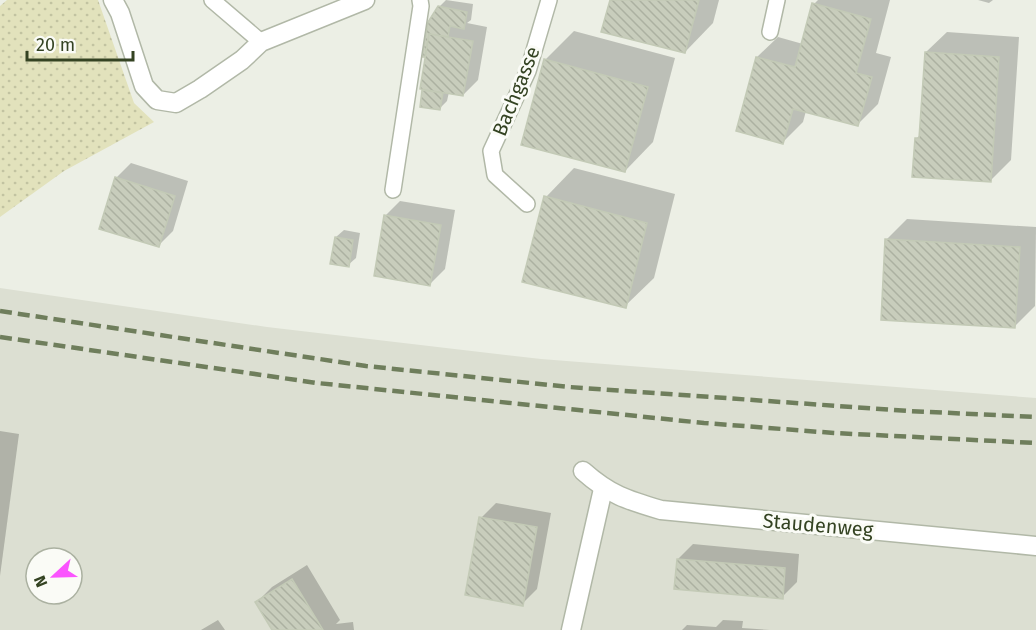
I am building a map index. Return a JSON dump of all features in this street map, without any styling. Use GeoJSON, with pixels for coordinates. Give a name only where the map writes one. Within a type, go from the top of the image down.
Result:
{"type":"FeatureCollection","features":[{"type":"Feature","properties":{"kind":"street"},"geometry":{"type":"LineString","coordinates":[[113,0],[120,13],[144,86],[157,100],[176,103],[242,60],[261,42],[365,0]]}},
{"type":"Feature","properties":{"kind":"street","name":"Staudenweg"},"geometry":{"type":"LineString","coordinates":[[583,471],[603,489],[632,502],[661,510],[1036,546]]}},
{"type":"Feature","properties":{"kind":"street"},"geometry":{"type":"LineString","coordinates":[[571,630],[603,489]]}},
{"type":"Feature","properties":{"kind":"lane"},"geometry":{"type":"LineString","coordinates":[[212,0],[261,42]]}},
{"type":"Feature","properties":{"kind":"lane"},"geometry":{"type":"LineString","coordinates":[[393,190],[421,6],[420,0]]}},
{"type":"Feature","properties":{"kind":"lane","name":"Bachgasse"},"geometry":{"type":"LineString","coordinates":[[527,204],[495,175],[491,151],[528,71],[549,0]]}},
{"type":"Feature","properties":{"kind":"lane"},"geometry":{"type":"LineString","coordinates":[[770,32],[777,0]]}},
{"type":"Feature","properties":{"kind":"shaded area"},"geometry":{"type":"Polygon","coordinates":[[[0,288],[267,327],[541,359],[1036,398],[1036,630],[0,630],[0,288]]]}},
{"type":"Feature","properties":{"kind":"green space"},"geometry":{"type":"Polygon","coordinates":[[[7,0],[98,0],[134,103],[154,122],[64,171],[0,217],[0,6],[7,0]]]}},
{"type":"Feature","properties":{"kind":"building"},"geometry":{"type":"Polygon","coordinates":[[[610,0],[699,0],[685,53],[601,32],[610,0]]]}},
{"type":"Feature","properties":{"kind":"building"},"geometry":{"type":"Polygon","coordinates":[[[812,3],[871,19],[856,73],[872,77],[858,126],[793,109],[783,144],[736,131],[756,57],[795,67],[812,3]]]}},
{"type":"Feature","properties":{"kind":"building"},"geometry":{"type":"Polygon","coordinates":[[[438,6],[467,12],[464,29],[450,26],[448,37],[429,34],[425,57],[422,57],[428,22],[438,6]]]}},
{"type":"Feature","properties":{"kind":"building"},"geometry":{"type":"Polygon","coordinates":[[[429,34],[473,41],[463,96],[420,89],[429,34]]]}},
{"type":"Feature","properties":{"kind":"building"},"geometry":{"type":"Polygon","coordinates":[[[925,52],[999,57],[991,182],[912,177],[915,138],[919,138],[925,52]]]}},
{"type":"Feature","properties":{"kind":"building"},"geometry":{"type":"Polygon","coordinates":[[[544,59],[648,87],[625,172],[521,145],[544,59]]]}},
{"type":"Feature","properties":{"kind":"building"},"geometry":{"type":"Polygon","coordinates":[[[422,90],[443,93],[440,110],[420,107],[422,90]]]}},
{"type":"Feature","properties":{"kind":"building"},"geometry":{"type":"Polygon","coordinates":[[[115,177],[175,196],[159,247],[99,229],[115,177]]]}},
{"type":"Feature","properties":{"kind":"building"},"geometry":{"type":"Polygon","coordinates":[[[544,196],[647,223],[626,308],[522,282],[544,196]]]}},
{"type":"Feature","properties":{"kind":"building"},"geometry":{"type":"Polygon","coordinates":[[[384,215],[441,225],[430,286],[374,276],[384,215]]]}},
{"type":"Feature","properties":{"kind":"building"},"geometry":{"type":"Polygon","coordinates":[[[335,237],[353,240],[349,267],[330,264],[335,237]]]}},
{"type":"Feature","properties":{"kind":"building"},"geometry":{"type":"Polygon","coordinates":[[[885,239],[1020,247],[1015,328],[881,320],[885,239]]]}},
{"type":"Feature","properties":{"kind":"building"},"geometry":{"type":"Polygon","coordinates":[[[479,517],[537,527],[523,606],[465,595],[479,517]]]}},
{"type":"Feature","properties":{"kind":"building"},"geometry":{"type":"Polygon","coordinates":[[[677,559],[785,568],[783,599],[674,589],[677,559]]]}},
{"type":"Feature","properties":{"kind":"building"},"geometry":{"type":"Polygon","coordinates":[[[292,579],[323,630],[272,630],[255,602],[292,579]]]}},
{"type":"Feature","properties":{"kind":"railway"},"geometry":{"type":"LineString","coordinates":[[0,311],[366,366],[569,387],[909,411],[1036,417]]}},
{"type":"Feature","properties":{"kind":"railway"},"geometry":{"type":"LineString","coordinates":[[0,337],[317,383],[704,423],[834,433],[1036,443]]}}]}
